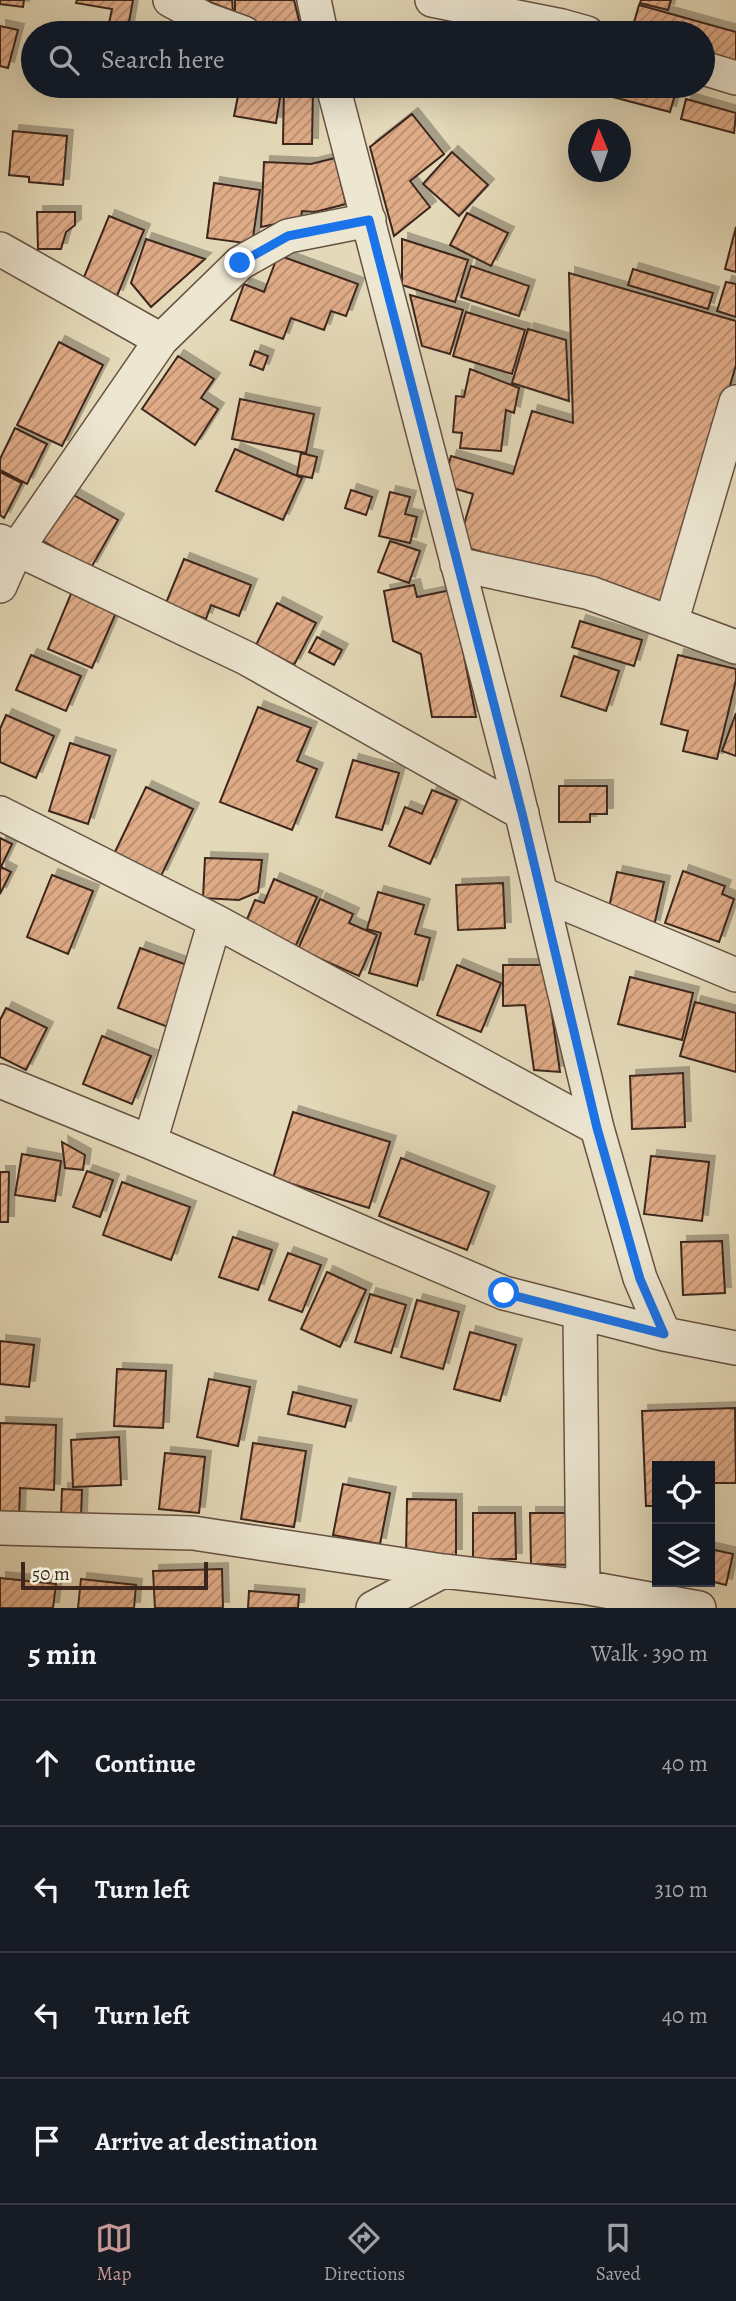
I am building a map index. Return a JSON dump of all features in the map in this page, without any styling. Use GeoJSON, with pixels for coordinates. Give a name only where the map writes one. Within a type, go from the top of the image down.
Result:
{"type":"FeatureCollection","features":[{"type":"Feature","properties":{"kind":"street"},"geometry":{"type":"LineString","coordinates":[[170,0],[211,21]]}},
{"type":"Feature","properties":{"kind":"street"},"geometry":{"type":"LineString","coordinates":[[314,0],[318,21]]}},
{"type":"Feature","properties":{"kind":"street"},"geometry":{"type":"LineString","coordinates":[[432,0],[537,21]]}},
{"type":"Feature","properties":{"kind":"street"},"geometry":{"type":"LineString","coordinates":[[715,72],[736,78]]}},
{"type":"Feature","properties":{"kind":"street"},"geometry":{"type":"LineString","coordinates":[[336,98],[522,813],[597,1128],[640,1279],[664,1334]]}},
{"type":"Feature","properties":{"kind":"street"},"geometry":{"type":"LineString","coordinates":[[0,586],[8,546],[161,340],[240,263],[288,236],[369,220]]}},
{"type":"Feature","properties":{"kind":"street"},"geometry":{"type":"LineString","coordinates":[[0,249],[161,340]]}},
{"type":"Feature","properties":{"kind":"street"},"geometry":{"type":"LineString","coordinates":[[671,623],[736,402]]}},
{"type":"Feature","properties":{"kind":"street"},"geometry":{"type":"LineString","coordinates":[[8,546],[246,658],[522,813]]}},
{"type":"Feature","properties":{"kind":"street"},"geometry":{"type":"LineString","coordinates":[[457,564],[590,593],[736,647]]}},
{"type":"Feature","properties":{"kind":"street"},"geometry":{"type":"LineString","coordinates":[[0,813],[215,921],[597,1128]]}},
{"type":"Feature","properties":{"kind":"street"},"geometry":{"type":"LineString","coordinates":[[542,894],[736,975]]}},
{"type":"Feature","properties":{"kind":"street"},"geometry":{"type":"LineString","coordinates":[[150,1142],[215,921]]}},
{"type":"Feature","properties":{"kind":"street"},"geometry":{"type":"LineString","coordinates":[[0,1081],[504,1293],[664,1334],[736,1348]]}},
{"type":"Feature","properties":{"kind":"street"},"geometry":{"type":"LineString","coordinates":[[580,1312],[583,1587]]}},
{"type":"Feature","properties":{"kind":"street"},"geometry":{"type":"LineString","coordinates":[[0,1528],[192,1533],[443,1571],[583,1587],[699,1608]]}},
{"type":"Feature","properties":{"kind":"street"},"geometry":{"type":"LineString","coordinates":[[373,1608],[443,1571]]}},
{"type":"Feature","properties":{"kind":"building"},"geometry":{"type":"Polygon","coordinates":[[[0,0],[24,0],[23,7],[0,4],[0,0]]]}},
{"type":"Feature","properties":{"kind":"building"},"geometry":{"type":"Polygon","coordinates":[[[77,0],[133,0],[129,21],[110,21],[112,9],[76,3],[77,0]]]}},
{"type":"Feature","properties":{"kind":"building"},"geometry":{"type":"Polygon","coordinates":[[[205,0],[232,0],[233,11],[205,0]]]}},
{"type":"Feature","properties":{"kind":"building"},"geometry":{"type":"Polygon","coordinates":[[[235,0],[294,0],[299,21],[250,21],[235,14],[235,0]]]}},
{"type":"Feature","properties":{"kind":"building"},"geometry":{"type":"Polygon","coordinates":[[[641,0],[671,0],[668,10],[640,3],[641,0]]]}},
{"type":"Feature","properties":{"kind":"building"},"geometry":{"type":"Polygon","coordinates":[[[639,5],[696,21],[634,21],[639,5]]]}},
{"type":"Feature","properties":{"kind":"building"},"geometry":{"type":"Polygon","coordinates":[[[0,26],[18,30],[8,68],[0,66],[0,26]]]}},
{"type":"Feature","properties":{"kind":"building"},"geometry":{"type":"Polygon","coordinates":[[[715,26],[736,32],[736,63],[715,57],[715,26]]]}},
{"type":"Feature","properties":{"kind":"building"},"geometry":{"type":"Polygon","coordinates":[[[238,98],[280,98],[276,123],[234,116],[238,98]]]}},
{"type":"Feature","properties":{"kind":"building"},"geometry":{"type":"Polygon","coordinates":[[[284,98],[313,98],[312,144],[283,144],[284,98]]]}},
{"type":"Feature","properties":{"kind":"building"},"geometry":{"type":"Polygon","coordinates":[[[617,98],[674,98],[670,112],[617,98]]]}},
{"type":"Feature","properties":{"kind":"building"},"geometry":{"type":"Polygon","coordinates":[[[686,99],[736,113],[734,133],[681,119],[686,99]]]}},
{"type":"Feature","properties":{"kind":"building"},"geometry":{"type":"Polygon","coordinates":[[[412,114],[444,154],[410,181],[430,207],[394,236],[370,147],[412,114]]]}},
{"type":"Feature","properties":{"kind":"building"},"geometry":{"type":"Polygon","coordinates":[[[13,131],[67,136],[63,185],[29,182],[29,177],[9,175],[13,131]]]}},
{"type":"Feature","properties":{"kind":"building"},"geometry":{"type":"Polygon","coordinates":[[[452,152],[488,185],[459,216],[423,184],[452,152]]]}},
{"type":"Feature","properties":{"kind":"building"},"geometry":{"type":"Polygon","coordinates":[[[335,158],[346,204],[315,212],[302,211],[301,219],[261,227],[264,162],[311,164],[335,158]]]}},
{"type":"Feature","properties":{"kind":"building"},"geometry":{"type":"Polygon","coordinates":[[[214,183],[260,190],[252,244],[207,238],[214,183]]]}},
{"type":"Feature","properties":{"kind":"building"},"geometry":{"type":"Polygon","coordinates":[[[37,212],[75,212],[75,225],[66,232],[61,249],[38,249],[37,212]]]}},
{"type":"Feature","properties":{"kind":"building"},"geometry":{"type":"Polygon","coordinates":[[[467,213],[508,233],[491,266],[450,245],[467,213]]]}},
{"type":"Feature","properties":{"kind":"building"},"geometry":{"type":"Polygon","coordinates":[[[109,216],[144,230],[117,296],[82,282],[109,216]]]}},
{"type":"Feature","properties":{"kind":"building"},"geometry":{"type":"Polygon","coordinates":[[[736,227],[736,272],[725,269],[736,227]]]}},
{"type":"Feature","properties":{"kind":"building"},"geometry":{"type":"Polygon","coordinates":[[[146,239],[205,259],[151,307],[131,283],[146,239]]]}},
{"type":"Feature","properties":{"kind":"building"},"geometry":{"type":"Polygon","coordinates":[[[402,239],[468,260],[455,302],[402,285],[402,239]]]}},
{"type":"Feature","properties":{"kind":"building"},"geometry":{"type":"Polygon","coordinates":[[[278,255],[358,284],[346,316],[331,311],[324,330],[291,318],[283,339],[231,320],[244,284],[264,292],[278,255]]]}},
{"type":"Feature","properties":{"kind":"building"},"geometry":{"type":"Polygon","coordinates":[[[471,266],[529,286],[519,316],[461,297],[471,266]]]}},
{"type":"Feature","properties":{"kind":"building"},"geometry":{"type":"Polygon","coordinates":[[[633,269],[713,293],[708,309],[628,285],[633,269]]]}},
{"type":"Feature","properties":{"kind":"building"},"geometry":{"type":"Polygon","coordinates":[[[569,273],[736,321],[736,365],[667,605],[458,545],[473,494],[443,485],[451,456],[513,474],[532,411],[573,423],[569,273]]]}},
{"type":"Feature","properties":{"kind":"building"},"geometry":{"type":"Polygon","coordinates":[[[726,282],[736,284],[736,317],[717,311],[726,282]]]}},
{"type":"Feature","properties":{"kind":"building"},"geometry":{"type":"Polygon","coordinates":[[[410,295],[463,310],[450,354],[422,346],[410,295]]]}},
{"type":"Feature","properties":{"kind":"building"},"geometry":{"type":"Polygon","coordinates":[[[466,312],[525,330],[512,374],[453,356],[466,312]]]}},
{"type":"Feature","properties":{"kind":"building"},"geometry":{"type":"Polygon","coordinates":[[[528,329],[566,340],[569,401],[512,383],[528,329]]]}},
{"type":"Feature","properties":{"kind":"building"},"geometry":{"type":"Polygon","coordinates":[[[59,342],[103,365],[62,446],[17,425],[59,342]]]}},
{"type":"Feature","properties":{"kind":"building"},"geometry":{"type":"Polygon","coordinates":[[[255,351],[268,356],[263,370],[250,365],[255,351]]]}},
{"type":"Feature","properties":{"kind":"building"},"geometry":{"type":"Polygon","coordinates":[[[178,356],[214,379],[201,398],[218,409],[195,445],[142,409],[178,356]]]}},
{"type":"Feature","properties":{"kind":"building"},"geometry":{"type":"Polygon","coordinates":[[[470,369],[519,388],[514,413],[506,410],[501,451],[460,448],[462,433],[453,432],[456,396],[464,397],[470,369]]]}},
{"type":"Feature","properties":{"kind":"building"},"geometry":{"type":"Polygon","coordinates":[[[240,399],[314,414],[306,453],[232,439],[240,399]]]}},
{"type":"Feature","properties":{"kind":"building"},"geometry":{"type":"Polygon","coordinates":[[[15,428],[47,444],[27,484],[0,470],[0,459],[15,428]]]}},
{"type":"Feature","properties":{"kind":"building"},"geometry":{"type":"Polygon","coordinates":[[[235,449],[302,478],[283,520],[216,491],[235,449]]]}},
{"type":"Feature","properties":{"kind":"building"},"geometry":{"type":"Polygon","coordinates":[[[301,453],[317,457],[312,478],[297,475],[301,453]]]}},
{"type":"Feature","properties":{"kind":"building"},"geometry":{"type":"Polygon","coordinates":[[[0,472],[22,483],[4,518],[0,515],[0,472]]]}},
{"type":"Feature","properties":{"kind":"building"},"geometry":{"type":"Polygon","coordinates":[[[351,490],[372,497],[366,515],[345,508],[351,490]]]}},
{"type":"Feature","properties":{"kind":"building"},"geometry":{"type":"Polygon","coordinates":[[[390,492],[410,497],[405,514],[417,517],[410,543],[379,536],[390,492]]]}},
{"type":"Feature","properties":{"kind":"building"},"geometry":{"type":"Polygon","coordinates":[[[70,493],[118,520],[91,568],[43,541],[70,493]]]}},
{"type":"Feature","properties":{"kind":"building"},"geometry":{"type":"Polygon","coordinates":[[[390,541],[420,551],[409,583],[378,572],[390,541]]]}},
{"type":"Feature","properties":{"kind":"building"},"geometry":{"type":"Polygon","coordinates":[[[184,559],[251,585],[239,616],[211,605],[206,619],[166,603],[184,559]]]}},
{"type":"Feature","properties":{"kind":"building"},"geometry":{"type":"Polygon","coordinates":[[[414,585],[417,597],[451,590],[476,717],[432,717],[421,654],[393,641],[384,591],[414,585]]]}},
{"type":"Feature","properties":{"kind":"building"},"geometry":{"type":"Polygon","coordinates":[[[73,589],[118,608],[92,668],[48,649],[73,589]]]}},
{"type":"Feature","properties":{"kind":"building"},"geometry":{"type":"Polygon","coordinates":[[[277,603],[316,623],[294,665],[256,645],[277,603]]]}},
{"type":"Feature","properties":{"kind":"building"},"geometry":{"type":"Polygon","coordinates":[[[580,621],[642,640],[634,666],[572,647],[580,621]]]}},
{"type":"Feature","properties":{"kind":"building"},"geometry":{"type":"Polygon","coordinates":[[[317,637],[342,650],[334,665],[309,652],[317,637]]]}},
{"type":"Feature","properties":{"kind":"building"},"geometry":{"type":"Polygon","coordinates":[[[31,655],[81,676],[66,711],[16,690],[31,655]]]}},
{"type":"Feature","properties":{"kind":"building"},"geometry":{"type":"Polygon","coordinates":[[[678,655],[736,669],[736,680],[717,759],[683,751],[688,731],[661,724],[678,655]]]}},
{"type":"Feature","properties":{"kind":"building"},"geometry":{"type":"Polygon","coordinates":[[[574,656],[619,671],[606,711],[561,696],[574,656]]]}},
{"type":"Feature","properties":{"kind":"building"},"geometry":{"type":"Polygon","coordinates":[[[258,707],[311,728],[297,761],[317,769],[292,830],[220,802],[258,707]]]}},
{"type":"Feature","properties":{"kind":"building"},"geometry":{"type":"Polygon","coordinates":[[[736,713],[736,756],[722,751],[736,713]]]}},
{"type":"Feature","properties":{"kind":"building"},"geometry":{"type":"Polygon","coordinates":[[[6,715],[54,736],[36,778],[0,762],[0,729],[6,715]]]}},
{"type":"Feature","properties":{"kind":"building"},"geometry":{"type":"Polygon","coordinates":[[[70,743],[110,756],[88,824],[49,811],[70,743]]]}},
{"type":"Feature","properties":{"kind":"building"},"geometry":{"type":"Polygon","coordinates":[[[353,760],[399,773],[382,830],[336,817],[353,760]]]}},
{"type":"Feature","properties":{"kind":"building"},"geometry":{"type":"Polygon","coordinates":[[[559,786],[607,786],[607,814],[590,814],[590,822],[559,822],[559,786]]]}},
{"type":"Feature","properties":{"kind":"building"},"geometry":{"type":"Polygon","coordinates":[[[146,787],[193,809],[161,876],[114,854],[146,787]]]}},
{"type":"Feature","properties":{"kind":"building"},"geometry":{"type":"Polygon","coordinates":[[[432,790],[457,800],[430,864],[389,846],[405,807],[422,814],[432,790]]]}},
{"type":"Feature","properties":{"kind":"building"},"geometry":{"type":"Polygon","coordinates":[[[0,838],[12,844],[1,867],[11,872],[0,894],[0,838]]]}},
{"type":"Feature","properties":{"kind":"building"},"geometry":{"type":"Polygon","coordinates":[[[205,858],[262,860],[258,892],[239,900],[203,898],[205,858]]]}},
{"type":"Feature","properties":{"kind":"building"},"geometry":{"type":"Polygon","coordinates":[[[683,871],[725,886],[722,894],[734,899],[719,942],[665,923],[683,871]]]}},
{"type":"Feature","properties":{"kind":"building"},"geometry":{"type":"Polygon","coordinates":[[[617,872],[664,882],[654,926],[607,916],[617,872]]]}},
{"type":"Feature","properties":{"kind":"building"},"geometry":{"type":"Polygon","coordinates":[[[52,875],[93,891],[68,954],[27,937],[52,875]]]}},
{"type":"Feature","properties":{"kind":"building"},"geometry":{"type":"Polygon","coordinates":[[[274,879],[317,897],[294,950],[243,929],[255,900],[264,903],[274,879]]]}},
{"type":"Feature","properties":{"kind":"building"},"geometry":{"type":"Polygon","coordinates":[[[503,883],[505,928],[458,930],[456,885],[503,883]]]}},
{"type":"Feature","properties":{"kind":"building"},"geometry":{"type":"Polygon","coordinates":[[[378,892],[424,905],[415,934],[430,938],[417,986],[369,973],[381,933],[367,929],[378,892]]]}},
{"type":"Feature","properties":{"kind":"building"},"geometry":{"type":"Polygon","coordinates":[[[320,899],[353,914],[349,923],[377,935],[359,976],[298,949],[320,899]]]}},
{"type":"Feature","properties":{"kind":"building"},"geometry":{"type":"Polygon","coordinates":[[[140,948],[190,966],[168,1027],[118,1008],[140,948]]]}},
{"type":"Feature","properties":{"kind":"building"},"geometry":{"type":"Polygon","coordinates":[[[457,965],[501,983],[481,1032],[437,1015],[457,965]]]}},
{"type":"Feature","properties":{"kind":"building"},"geometry":{"type":"Polygon","coordinates":[[[503,965],[545,965],[560,1072],[534,1070],[525,1005],[503,1006],[503,965]]]}},
{"type":"Feature","properties":{"kind":"building"},"geometry":{"type":"Polygon","coordinates":[[[630,977],[693,993],[682,1040],[618,1024],[630,977]]]}},
{"type":"Feature","properties":{"kind":"building"},"geometry":{"type":"Polygon","coordinates":[[[695,1002],[736,1013],[736,1072],[680,1056],[695,1002]]]}},
{"type":"Feature","properties":{"kind":"building"},"geometry":{"type":"Polygon","coordinates":[[[6,1008],[47,1028],[26,1070],[0,1057],[0,1020],[6,1008]]]}},
{"type":"Feature","properties":{"kind":"building"},"geometry":{"type":"Polygon","coordinates":[[[102,1036],[151,1056],[132,1104],[83,1084],[102,1036]]]}},
{"type":"Feature","properties":{"kind":"building"},"geometry":{"type":"Polygon","coordinates":[[[683,1073],[685,1127],[632,1129],[630,1076],[683,1073]]]}},
{"type":"Feature","properties":{"kind":"building"},"geometry":{"type":"Polygon","coordinates":[[[293,1112],[390,1142],[369,1208],[273,1178],[293,1112]]]}},
{"type":"Feature","properties":{"kind":"building"},"geometry":{"type":"Polygon","coordinates":[[[62,1142],[85,1155],[83,1170],[65,1168],[62,1142]]]}},
{"type":"Feature","properties":{"kind":"building"},"geometry":{"type":"Polygon","coordinates":[[[22,1154],[61,1161],[55,1201],[15,1195],[22,1154]]]}},
{"type":"Feature","properties":{"kind":"building"},"geometry":{"type":"Polygon","coordinates":[[[651,1156],[709,1162],[702,1221],[644,1214],[651,1156]]]}},
{"type":"Feature","properties":{"kind":"building"},"geometry":{"type":"Polygon","coordinates":[[[401,1158],[489,1192],[467,1250],[379,1216],[401,1158]]]}},
{"type":"Feature","properties":{"kind":"building"},"geometry":{"type":"Polygon","coordinates":[[[87,1171],[113,1180],[100,1217],[73,1207],[87,1171]]]}},
{"type":"Feature","properties":{"kind":"building"},"geometry":{"type":"Polygon","coordinates":[[[0,1172],[9,1172],[8,1222],[0,1222],[0,1172]]]}},
{"type":"Feature","properties":{"kind":"building"},"geometry":{"type":"Polygon","coordinates":[[[122,1182],[190,1207],[171,1260],[103,1235],[122,1182]]]}},
{"type":"Feature","properties":{"kind":"building"},"geometry":{"type":"Polygon","coordinates":[[[233,1237],[272,1250],[258,1290],[219,1277],[233,1237]]]}},
{"type":"Feature","properties":{"kind":"building"},"geometry":{"type":"Polygon","coordinates":[[[722,1241],[725,1293],[683,1295],[681,1242],[722,1241]]]}},
{"type":"Feature","properties":{"kind":"building"},"geometry":{"type":"Polygon","coordinates":[[[288,1253],[321,1265],[302,1312],[269,1300],[288,1253]]]}},
{"type":"Feature","properties":{"kind":"building"},"geometry":{"type":"Polygon","coordinates":[[[327,1272],[366,1290],[340,1347],[301,1329],[327,1272]]]}},
{"type":"Feature","properties":{"kind":"building"},"geometry":{"type":"Polygon","coordinates":[[[370,1294],[406,1305],[391,1353],[355,1342],[370,1294]]]}},
{"type":"Feature","properties":{"kind":"building"},"geometry":{"type":"Polygon","coordinates":[[[417,1300],[459,1312],[443,1369],[401,1357],[417,1300]]]}},
{"type":"Feature","properties":{"kind":"building"},"geometry":{"type":"Polygon","coordinates":[[[470,1332],[516,1345],[500,1401],[454,1389],[470,1332]]]}},
{"type":"Feature","properties":{"kind":"building"},"geometry":{"type":"Polygon","coordinates":[[[0,1341],[34,1345],[29,1387],[0,1384],[0,1341]]]}},
{"type":"Feature","properties":{"kind":"building"},"geometry":{"type":"Polygon","coordinates":[[[117,1369],[166,1371],[163,1428],[114,1426],[117,1369]]]}},
{"type":"Feature","properties":{"kind":"building"},"geometry":{"type":"Polygon","coordinates":[[[209,1379],[250,1387],[238,1446],[197,1437],[209,1379]]]}},
{"type":"Feature","properties":{"kind":"building"},"geometry":{"type":"Polygon","coordinates":[[[293,1392],[351,1406],[345,1427],[288,1414],[293,1392]]]}},
{"type":"Feature","properties":{"kind":"building"},"geometry":{"type":"Polygon","coordinates":[[[735,1408],[736,1483],[715,1483],[715,1461],[652,1461],[652,1506],[646,1506],[642,1411],[735,1408]]]}},
{"type":"Feature","properties":{"kind":"building"},"geometry":{"type":"Polygon","coordinates":[[[0,1423],[56,1425],[54,1490],[20,1488],[19,1519],[0,1518],[0,1423]]]}},
{"type":"Feature","properties":{"kind":"building"},"geometry":{"type":"Polygon","coordinates":[[[119,1437],[121,1485],[73,1487],[71,1440],[119,1437]]]}},
{"type":"Feature","properties":{"kind":"building"},"geometry":{"type":"Polygon","coordinates":[[[253,1443],[306,1451],[294,1527],[241,1519],[253,1443]]]}},
{"type":"Feature","properties":{"kind":"building"},"geometry":{"type":"Polygon","coordinates":[[[165,1453],[205,1457],[199,1513],[159,1509],[165,1453]]]}},
{"type":"Feature","properties":{"kind":"building"},"geometry":{"type":"Polygon","coordinates":[[[343,1484],[390,1493],[380,1544],[333,1535],[343,1484]]]}},
{"type":"Feature","properties":{"kind":"building"},"geometry":{"type":"Polygon","coordinates":[[[62,1489],[82,1490],[81,1517],[61,1516],[62,1489]]]}},
{"type":"Feature","properties":{"kind":"building"},"geometry":{"type":"Polygon","coordinates":[[[407,1499],[456,1500],[456,1555],[406,1555],[407,1499]]]}},
{"type":"Feature","properties":{"kind":"building"},"geometry":{"type":"Polygon","coordinates":[[[473,1513],[515,1513],[516,1559],[473,1559],[473,1513]]]}},
{"type":"Feature","properties":{"kind":"building"},"geometry":{"type":"Polygon","coordinates":[[[530,1513],[574,1513],[574,1565],[531,1564],[530,1513]]]}},
{"type":"Feature","properties":{"kind":"building"},"geometry":{"type":"Polygon","coordinates":[[[715,1550],[733,1554],[726,1585],[715,1582],[715,1550]]]}},
{"type":"Feature","properties":{"kind":"building"},"geometry":{"type":"Polygon","coordinates":[[[222,1569],[223,1608],[155,1608],[153,1571],[222,1569]]]}},
{"type":"Feature","properties":{"kind":"building"},"geometry":{"type":"Polygon","coordinates":[[[0,1578],[56,1584],[53,1608],[0,1608],[0,1578]]]}},
{"type":"Feature","properties":{"kind":"building"},"geometry":{"type":"Polygon","coordinates":[[[81,1579],[136,1585],[134,1608],[78,1608],[81,1579]]]}},
{"type":"Feature","properties":{"kind":"building"},"geometry":{"type":"Polygon","coordinates":[[[249,1591],[299,1595],[298,1608],[248,1608],[249,1591]]]}},
{"type":"Feature","properties":{"kind":"route"},"geometry":{"type":"LineString","coordinates":[[240,263],[288,236],[369,220],[522,813],[597,1128],[640,1279],[664,1334],[504,1293]]}}]}
